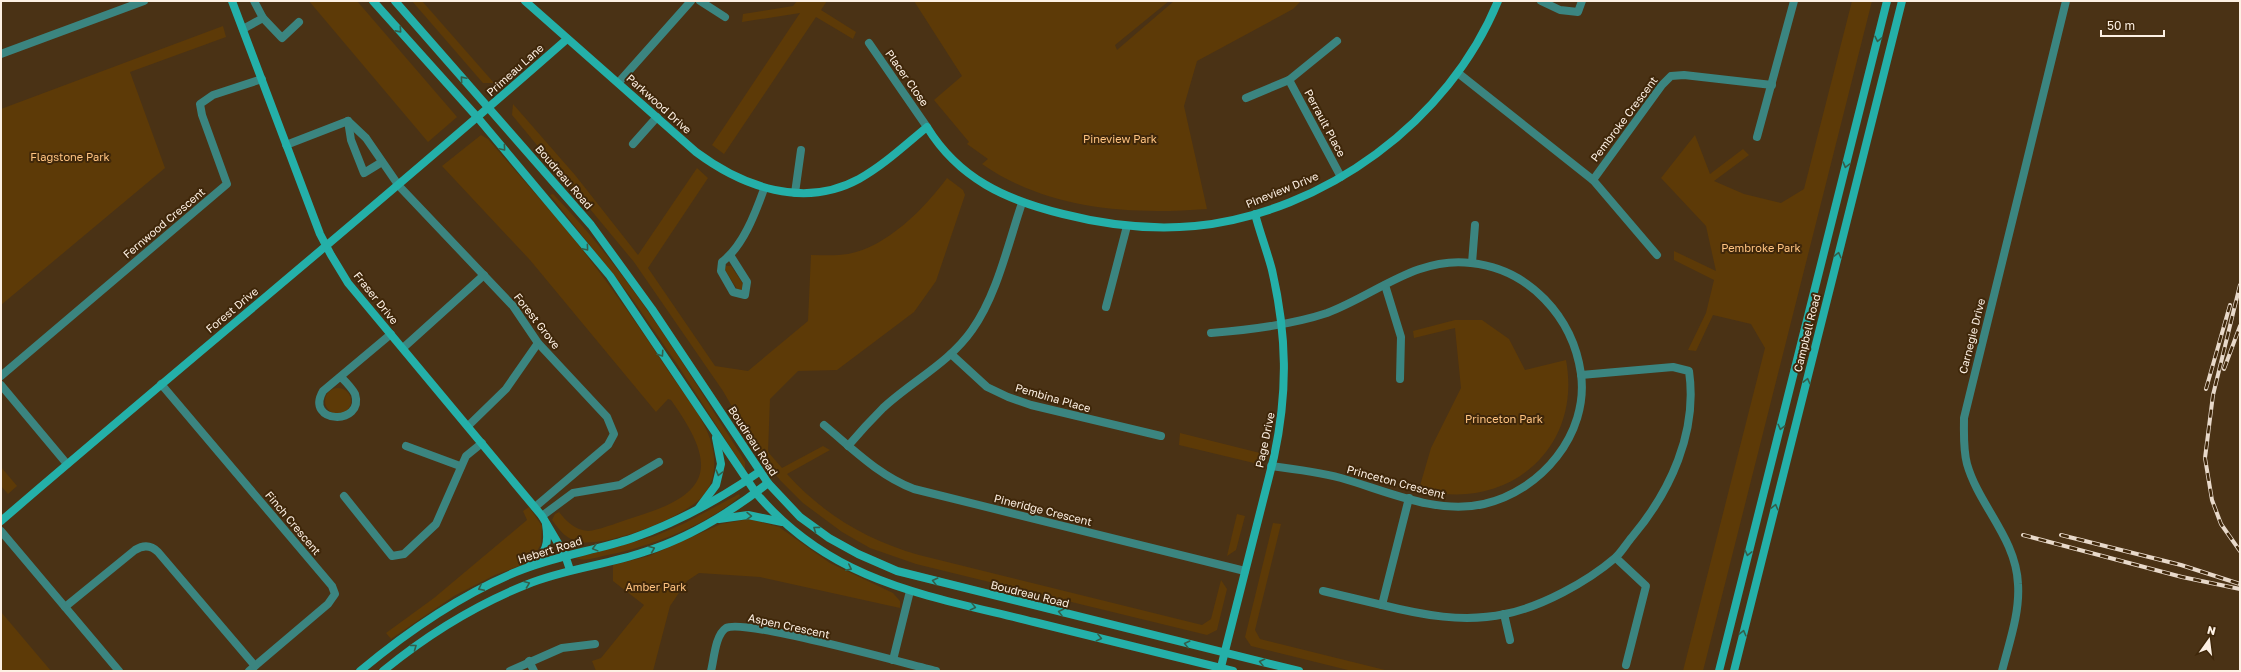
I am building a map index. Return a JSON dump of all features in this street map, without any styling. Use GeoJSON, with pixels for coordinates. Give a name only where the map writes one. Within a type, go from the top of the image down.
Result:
{"type":"FeatureCollection","features":[{"type":"Feature","properties":{"kind":"main road","name":"Fraser Drive"},"geometry":{"type":"LineString","coordinates":[[232,1],[286,145],[326,245],[348,283],[535,506],[544,518],[565,555],[570,570]]}},
{"type":"Feature","properties":{"kind":"main road"},"geometry":{"type":"LineString","coordinates":[[374,1],[478,118],[610,276],[715,435],[756,493],[782,522],[806,541],[837,562],[869,577],[910,591],[1221,670],[1233,671]]}},
{"type":"Feature","properties":{"kind":"main road","name":"Boudreau Road"},"geometry":{"type":"LineString","coordinates":[[395,1],[591,225],[652,309],[759,472],[789,506],[815,528],[845,548],[883,566],[930,580],[1299,671]]}},
{"type":"Feature","properties":{"kind":"main road","name":"Parkwood Drive"},"geometry":{"type":"LineString","coordinates":[[525,1],[657,117],[715,165],[764,189],[796,193],[821,191],[857,180],[891,157],[927,127]]}},
{"type":"Feature","properties":{"kind":"main road","name":"Pineview Drive"},"geometry":{"type":"LineString","coordinates":[[927,127],[947,156],[969,175],[1022,203],[1087,220],[1127,226],[1195,226],[1255,214],[1299,197],[1341,177],[1397,137],[1440,95],[1458,73],[1473,50],[1498,1]]}},
{"type":"Feature","properties":{"kind":"main road","name":"Campbell Road"},"geometry":{"type":"LineString","coordinates":[[1719,671],[1887,1]]}},
{"type":"Feature","properties":{"kind":"main road","name":"Campbell Road"},"geometry":{"type":"LineString","coordinates":[[1734,671],[1902,1]]}},
{"type":"Feature","properties":{"kind":"main road","name":"Primeau Lane"},"geometry":{"type":"LineString","coordinates":[[478,118],[567,39]]}},
{"type":"Feature","properties":{"kind":"main road","name":"Forest Drive"},"geometry":{"type":"LineString","coordinates":[[1,521],[161,384],[326,245],[399,186],[478,118]]}},
{"type":"Feature","properties":{"kind":"main road","name":"Page Drive"},"geometry":{"type":"LineString","coordinates":[[1221,670],[1281,422],[1285,384],[1282,323],[1271,268],[1255,214]]}},
{"type":"Feature","properties":{"kind":"main road"},"geometry":{"type":"LineString","coordinates":[[697,510],[716,485],[721,464],[715,435]]}},
{"type":"Feature","properties":{"kind":"main road","name":"Hebert Road"},"geometry":{"type":"LineString","coordinates":[[360,671],[394,643],[438,612],[482,587],[517,572],[565,555],[632,538],[697,510],[759,472]]}},
{"type":"Feature","properties":{"kind":"main road"},"geometry":{"type":"LineString","coordinates":[[383,671],[448,623],[476,607],[529,584],[570,570],[645,552],[714,520],[768,484]]}},
{"type":"Feature","properties":{"kind":"main road"},"geometry":{"type":"LineString","coordinates":[[714,520],[748,515],[782,522]]}},
{"type":"Feature","properties":{"kind":"main road"},"geometry":{"type":"LineString","coordinates":[[517,572],[536,561],[545,552],[548,542],[544,518]]}},
{"type":"Feature","properties":{"kind":"street"},"geometry":{"type":"LineString","coordinates":[[1,54],[144,1]]}},
{"type":"Feature","properties":{"kind":"street"},"geometry":{"type":"LineString","coordinates":[[254,1],[263,18],[282,38],[299,22]]}},
{"type":"Feature","properties":{"kind":"street"},"geometry":{"type":"LineString","coordinates":[[618,82],[691,1]]}},
{"type":"Feature","properties":{"kind":"street"},"geometry":{"type":"LineString","coordinates":[[700,1],[725,17]]}},
{"type":"Feature","properties":{"kind":"street"},"geometry":{"type":"LineString","coordinates":[[1541,1],[1560,10],[1578,12],[1582,1]]}},
{"type":"Feature","properties":{"kind":"street"},"geometry":{"type":"LineString","coordinates":[[1757,137],[1794,1]]}},
{"type":"Feature","properties":{"kind":"street","name":"Carnegie Drive"},"geometry":{"type":"LineString","coordinates":[[2002,671],[2015,616],[2018,583],[2010,548],[1966,463],[1964,418],[2066,1]]}},
{"type":"Feature","properties":{"kind":"street"},"geometry":{"type":"LineString","coordinates":[[242,29],[263,18]]}},
{"type":"Feature","properties":{"kind":"street"},"geometry":{"type":"LineString","coordinates":[[1246,98],[1289,80],[1337,41]]}},
{"type":"Feature","properties":{"kind":"street","name":"Placer Close"},"geometry":{"type":"LineString","coordinates":[[869,43],[927,127]]}},
{"type":"Feature","properties":{"kind":"street","name":"Pembroke Crescent"},"geometry":{"type":"LineString","coordinates":[[1458,73],[1593,180],[1657,255]]}},
{"type":"Feature","properties":{"kind":"street","name":"Pembroke Crescent"},"geometry":{"type":"LineString","coordinates":[[1593,180],[1662,85],[1671,76],[1684,75],[1772,85]]}},
{"type":"Feature","properties":{"kind":"street","name":"Fernwood Crescent"},"geometry":{"type":"LineString","coordinates":[[1,376],[227,184],[202,115],[200,104],[213,95],[262,79]]}},
{"type":"Feature","properties":{"kind":"street","name":"Perrault Place"},"geometry":{"type":"LineString","coordinates":[[1289,80],[1341,177]]}},
{"type":"Feature","properties":{"kind":"street"},"geometry":{"type":"LineString","coordinates":[[633,144],[657,117]]}},
{"type":"Feature","properties":{"kind":"street"},"geometry":{"type":"LineString","coordinates":[[286,145],[348,121],[351,140],[364,173],[382,162]]}},
{"type":"Feature","properties":{"kind":"street","name":"Forest Grove"},"geometry":{"type":"LineString","coordinates":[[348,121],[366,138],[399,186],[513,306],[538,342],[607,417],[614,434],[608,445],[535,506]]}},
{"type":"Feature","properties":{"kind":"street"},"geometry":{"type":"LineString","coordinates":[[796,193],[801,150]]}},
{"type":"Feature","properties":{"kind":"street"},"geometry":{"type":"LineString","coordinates":[[730,255],[747,282],[746,295],[733,292],[721,272],[722,262],[730,255],[739,243],[764,189]]}},
{"type":"Feature","properties":{"kind":"street"},"geometry":{"type":"LineString","coordinates":[[848,446],[883,408],[951,354],[972,331],[983,313],[1022,203]]}},
{"type":"Feature","properties":{"kind":"street"},"geometry":{"type":"LineString","coordinates":[[1472,263],[1475,225]]}},
{"type":"Feature","properties":{"kind":"street"},"geometry":{"type":"LineString","coordinates":[[1106,307],[1127,226]]}},
{"type":"Feature","properties":{"kind":"street","name":"Princeton Crescent"},"geometry":{"type":"LineString","coordinates":[[1211,333],[1282,323],[1326,313],[1408,273],[1431,265],[1451,262],[1472,263],[1496,268],[1515,276],[1532,287],[1554,308],[1570,336],[1581,375],[1580,399],[1570,435],[1558,456],[1531,482],[1496,500],[1471,506],[1445,507],[1338,477],[1271,466]]}},
{"type":"Feature","properties":{"kind":"street"},"geometry":{"type":"LineString","coordinates":[[403,348],[484,275]]}},
{"type":"Feature","properties":{"kind":"street"},"geometry":{"type":"LineString","coordinates":[[1385,285],[1400,337],[1400,379]]}},
{"type":"Feature","properties":{"kind":"street"},"geometry":{"type":"LineString","coordinates":[[341,377],[353,391],[355,402],[352,410],[346,415],[334,418],[323,411],[320,399],[326,388],[391,334]]}},
{"type":"Feature","properties":{"kind":"street"},"geometry":{"type":"LineString","coordinates":[[468,426],[506,389],[538,342]]}},
{"type":"Feature","properties":{"kind":"street","name":"Pembina Place"},"geometry":{"type":"LineString","coordinates":[[951,354],[987,386],[1008,397],[1031,405],[1161,436]]}},
{"type":"Feature","properties":{"kind":"street"},"geometry":{"type":"LineString","coordinates":[[1323,591],[1427,615],[1457,617],[1504,614],[1564,592],[1616,558],[1648,518],[1667,487],[1676,468],[1687,426],[1690,390],[1689,371],[1673,367],[1581,375]]}},
{"type":"Feature","properties":{"kind":"street","name":"Finch Crescent"},"geometry":{"type":"LineString","coordinates":[[65,607],[135,550],[143,546],[151,547],[158,552],[252,669],[328,604],[335,594],[332,586],[161,384]]}},
{"type":"Feature","properties":{"kind":"street"},"geometry":{"type":"LineString","coordinates":[[1,385],[67,464]]}},
{"type":"Feature","properties":{"kind":"street","name":"Pineridge Crescent"},"geometry":{"type":"LineString","coordinates":[[824,425],[881,473],[914,489],[1245,571]]}},
{"type":"Feature","properties":{"kind":"street"},"geometry":{"type":"LineString","coordinates":[[344,496],[392,556],[404,554],[436,524],[460,466],[466,456],[482,443]]}},
{"type":"Feature","properties":{"kind":"street"},"geometry":{"type":"LineString","coordinates":[[406,446],[460,466]]}},
{"type":"Feature","properties":{"kind":"street"},"geometry":{"type":"LineString","coordinates":[[544,518],[573,493],[620,485],[658,462]]}},
{"type":"Feature","properties":{"kind":"street"},"geometry":{"type":"LineString","coordinates":[[1382,605],[1409,498]]}},
{"type":"Feature","properties":{"kind":"street"},"geometry":{"type":"LineString","coordinates":[[1,531],[119,671]]}},
{"type":"Feature","properties":{"kind":"street"},"geometry":{"type":"LineString","coordinates":[[1616,558],[1646,586],[1626,665]]}},
{"type":"Feature","properties":{"kind":"street"},"geometry":{"type":"LineString","coordinates":[[893,660],[910,591]]}},
{"type":"Feature","properties":{"kind":"street"},"geometry":{"type":"LineString","coordinates":[[1504,614],[1510,640]]}},
{"type":"Feature","properties":{"kind":"street","name":"Aspen Crescent"},"geometry":{"type":"LineString","coordinates":[[711,671],[720,636],[726,628],[734,626],[775,632],[936,671]]}},
{"type":"Feature","properties":{"kind":"street"},"geometry":{"type":"LineString","coordinates":[[510,671],[529,661],[570,646],[595,644]]}},
{"type":"Feature","properties":{"kind":"street"},"geometry":{"type":"LineString","coordinates":[[529,661],[534,671]]}},
{"type":"Feature","properties":{"kind":"green space"},"geometry":{"type":"Polygon","coordinates":[[[309,1],[357,1],[457,117],[428,142],[309,1]]]}},
{"type":"Feature","properties":{"kind":"green space"},"geometry":{"type":"Polygon","coordinates":[[[412,1],[422,1],[494,83],[483,83],[412,1]]]}},
{"type":"Feature","properties":{"kind":"green space"},"geometry":{"type":"Polygon","coordinates":[[[797,1],[827,1],[821,10],[856,32],[853,39],[816,17],[724,154],[712,145],[800,13],[742,22],[743,14],[793,6],[797,1]]]}},
{"type":"Feature","properties":{"kind":"green space","name":"Pineview Park"},"geometry":{"type":"Polygon","coordinates":[[[914,1],[1169,1],[1115,45],[1117,50],[1174,1],[1301,1],[1293,9],[1197,61],[1184,106],[1207,209],[1149,211],[1119,210],[1062,200],[1034,191],[1007,179],[982,164],[988,159],[967,144],[969,142],[934,100],[962,76],[914,1]]]}},
{"type":"Feature","properties":{"kind":"green space","name":"Pembroke Park"},"geometry":{"type":"Polygon","coordinates":[[[1852,1],[1872,1],[1703,671],[1683,671],[1765,348],[1751,324],[1713,315],[1696,351],[1688,350],[1706,313],[1714,280],[1674,260],[1674,251],[1716,271],[1706,226],[1661,178],[1695,135],[1710,174],[1743,149],[1749,155],[1714,181],[1744,194],[1781,203],[1804,189],[1852,1]]]}},
{"type":"Feature","properties":{"kind":"green space","name":"Flagstone Park"},"geometry":{"type":"Polygon","coordinates":[[[223,26],[226,37],[130,72],[165,168],[1,305],[1,109],[223,26]]]}},
{"type":"Feature","properties":{"kind":"green space"},"geometry":{"type":"Polygon","coordinates":[[[513,104],[575,175],[638,255],[697,168],[708,178],[648,268],[715,366],[748,371],[808,321],[811,255],[848,254],[863,250],[877,243],[904,225],[928,202],[947,178],[963,190],[965,195],[936,281],[914,312],[837,370],[798,371],[770,399],[768,452],[782,468],[823,446],[830,450],[787,474],[815,501],[847,524],[881,542],[919,555],[1202,625],[1211,619],[1221,580],[1227,589],[1217,630],[1207,635],[916,564],[870,548],[842,532],[803,503],[780,480],[761,457],[723,391],[634,262],[512,115],[513,104]]]}},
{"type":"Feature","properties":{"kind":"green space"},"geometry":{"type":"Polygon","coordinates":[[[481,135],[488,139],[589,258],[643,333],[693,406],[704,425],[711,442],[714,455],[712,480],[706,492],[697,501],[684,511],[667,520],[628,535],[609,540],[580,542],[568,537],[552,520],[555,514],[559,512],[571,524],[579,529],[588,531],[605,527],[664,507],[682,496],[694,485],[700,472],[700,458],[695,441],[671,400],[668,399],[656,412],[530,260],[442,166],[481,135]]]}},
{"type":"Feature","properties":{"kind":"green space"},"geometry":{"type":"Polygon","coordinates":[[[553,194],[606,255],[654,320],[741,455],[745,462],[745,470],[677,364],[631,297],[550,195],[553,194]]]}},
{"type":"Feature","properties":{"kind":"green space"},"geometry":{"type":"Polygon","coordinates":[[[726,266],[731,266],[743,284],[742,290],[737,289],[725,270],[726,266]]]}},
{"type":"Feature","properties":{"kind":"green space","name":"Princeton Park"},"geometry":{"type":"Polygon","coordinates":[[[1455,320],[1482,320],[1509,339],[1525,370],[1566,360],[1568,393],[1562,422],[1549,447],[1531,468],[1507,483],[1480,492],[1450,494],[1419,489],[1431,448],[1461,388],[1455,328],[1414,338],[1413,331],[1455,320]]]}},
{"type":"Feature","properties":{"kind":"green space"},"geometry":{"type":"Polygon","coordinates":[[[338,388],[347,392],[351,401],[347,410],[338,414],[329,410],[325,401],[329,392],[338,388]]]}},
{"type":"Feature","properties":{"kind":"green space"},"geometry":{"type":"Polygon","coordinates":[[[1180,433],[1260,453],[1258,464],[1179,445],[1180,433]]]}},
{"type":"Feature","properties":{"kind":"green space"},"geometry":{"type":"Polygon","coordinates":[[[1,467],[17,486],[8,494],[1,486],[1,467]]]}},
{"type":"Feature","properties":{"kind":"green space"},"geometry":{"type":"Polygon","coordinates":[[[739,494],[740,496],[710,517],[675,534],[620,552],[582,560],[576,558],[655,536],[685,523],[739,494]]]}},
{"type":"Feature","properties":{"kind":"green space"},"geometry":{"type":"Polygon","coordinates":[[[529,507],[542,526],[541,544],[535,555],[527,563],[495,575],[454,596],[391,639],[386,633],[434,598],[527,520],[523,511],[529,507]]]}},
{"type":"Feature","properties":{"kind":"green space"},"geometry":{"type":"Polygon","coordinates":[[[1237,514],[1245,516],[1236,550],[1227,556],[1237,514]]]}},
{"type":"Feature","properties":{"kind":"green space","name":"Amber Park"},"geometry":{"type":"Polygon","coordinates":[[[749,519],[779,527],[830,563],[893,593],[900,601],[900,608],[760,577],[699,573],[687,581],[670,606],[653,671],[596,671],[592,661],[601,658],[644,605],[613,581],[613,565],[649,556],[721,524],[749,519]]]}},
{"type":"Feature","properties":{"kind":"green space"},"geometry":{"type":"Polygon","coordinates":[[[1273,523],[1281,524],[1255,630],[1260,639],[1389,671],[1352,671],[1251,646],[1245,637],[1273,523]]]}},
{"type":"Feature","properties":{"kind":"green space"},"geometry":{"type":"Polygon","coordinates":[[[1,612],[51,671],[1,671],[1,612]]]}},
{"type":"Feature","properties":{"kind":"railway"},"geometry":{"type":"LineString","coordinates":[[2240,285],[2213,395],[2205,458],[2212,500],[2221,524],[2240,551]]}},
{"type":"Feature","properties":{"kind":"railway"},"geometry":{"type":"LineString","coordinates":[[2206,389],[2230,305]]}},
{"type":"Feature","properties":{"kind":"railway"},"geometry":{"type":"LineString","coordinates":[[2224,369],[2240,326]]}},
{"type":"Feature","properties":{"kind":"railway"},"geometry":{"type":"LineString","coordinates":[[2023,535],[2182,577],[2240,589]]}},
{"type":"Feature","properties":{"kind":"railway"},"geometry":{"type":"LineString","coordinates":[[2061,535],[2181,565],[2240,584]]}}]}
